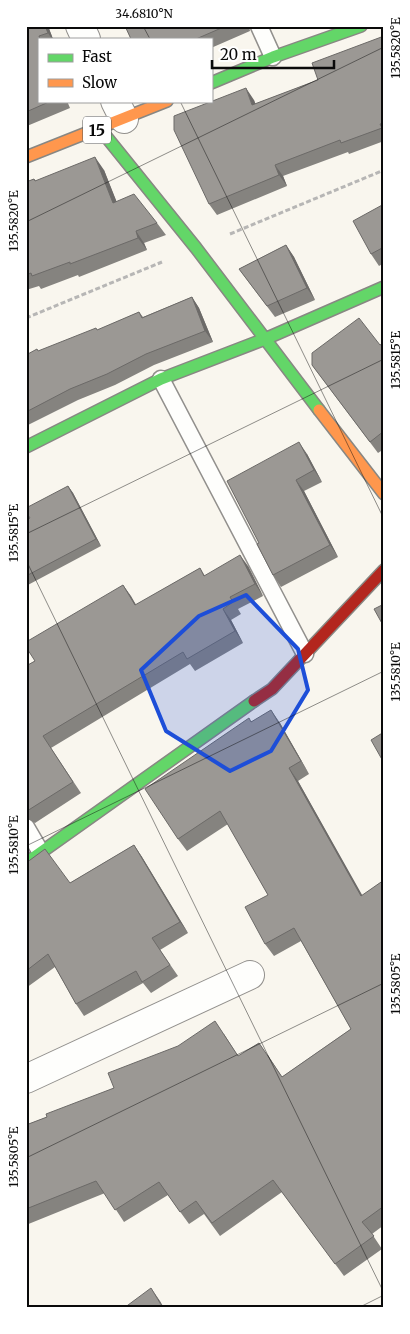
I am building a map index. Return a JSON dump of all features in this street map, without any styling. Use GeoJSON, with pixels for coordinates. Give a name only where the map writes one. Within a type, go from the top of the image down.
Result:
{"type":"FeatureCollection","features":[{"type":"Feature","properties":{"kind":"street"},"geometry":{"type":"LineString","coordinates":[[80,26],[86,38]]}},
{"type":"Feature","properties":{"kind":"street"},"geometry":{"type":"LineString","coordinates":[[212,83],[273,57],[360,26]]}},
{"type":"Feature","properties":{"kind":"street","name":"15"},"geometry":{"type":"LineString","coordinates":[[26,157],[113,116],[163,102]]}},
{"type":"Feature","properties":{"kind":"street"},"geometry":{"type":"LineString","coordinates":[[113,116],[196,248],[384,494]]}},
{"type":"Feature","properties":{"kind":"street"},"geometry":{"type":"LineString","coordinates":[[26,447],[161,380],[265,339],[384,288]]}},
{"type":"Feature","properties":{"kind":"street"},"geometry":{"type":"LineString","coordinates":[[26,863],[272,689],[384,570]]}},
{"type":"Feature","properties":{"kind":"street"},"geometry":{"type":"LineString","coordinates":[[26,1079],[250,975]]}},
{"type":"Feature","properties":{"kind":"lane"},"geometry":{"type":"LineString","coordinates":[[259,26],[273,57]]}},
{"type":"Feature","properties":{"kind":"lane"},"geometry":{"type":"LineString","coordinates":[[161,380],[305,654]]}},
{"type":"Feature","properties":{"kind":"lane"},"geometry":{"type":"LineString","coordinates":[[26,826],[40,852]]}},
{"type":"Feature","properties":{"kind":"highlighted area"},"geometry":{"type":"Polygon","coordinates":[[[246,595],[298,649],[308,690],[271,751],[230,771],[166,731],[141,670],[199,616],[246,595]]]}},
{"type":"Feature","properties":{"kind":"building"},"geometry":{"type":"Polygon","coordinates":[[[26,26],[45,26],[48,33],[38,38],[38,102],[49,102],[26,112],[26,26]]]}},
{"type":"Feature","properties":{"kind":"building"},"geometry":{"type":"Polygon","coordinates":[[[125,26],[226,26],[198,38],[131,38],[125,26]]]}},
{"type":"Feature","properties":{"kind":"building"},"geometry":{"type":"Polygon","coordinates":[[[384,36],[384,123],[380,124],[382,128],[341,143],[340,140],[275,165],[279,175],[209,204],[174,130],[174,116],[246,88],[252,105],[318,80],[312,63],[384,36]]]}},
{"type":"Feature","properties":{"kind":"building"},"geometry":{"type":"Polygon","coordinates":[[[95,157],[113,203],[134,194],[157,223],[136,231],[138,238],[70,264],[70,262],[32,276],[31,273],[26,275],[26,182],[34,179],[35,181],[95,157]]]}},
{"type":"Feature","properties":{"kind":"building"},"geometry":{"type":"Polygon","coordinates":[[[384,204],[384,247],[371,254],[353,221],[384,204]]]}},
{"type":"Feature","properties":{"kind":"building"},"geometry":{"type":"Polygon","coordinates":[[[286,245],[307,288],[267,306],[239,269],[286,245]]]}},
{"type":"Feature","properties":{"kind":"building"},"geometry":{"type":"Polygon","coordinates":[[[192,297],[205,331],[146,354],[107,374],[70,389],[26,412],[26,355],[37,349],[38,351],[96,328],[97,330],[139,312],[142,318],[192,297]]]}},
{"type":"Feature","properties":{"kind":"building"},"geometry":{"type":"Polygon","coordinates":[[[359,318],[380,345],[384,343],[384,431],[370,442],[312,365],[312,353],[359,318]]]}},
{"type":"Feature","properties":{"kind":"building"},"geometry":{"type":"Polygon","coordinates":[[[299,442],[314,470],[296,480],[330,545],[273,575],[227,481],[299,442]]]}},
{"type":"Feature","properties":{"kind":"building"},"geometry":{"type":"Polygon","coordinates":[[[68,486],[96,539],[26,576],[26,520],[30,518],[26,508],[68,486]]]}},
{"type":"Feature","properties":{"kind":"building"},"geometry":{"type":"Polygon","coordinates":[[[240,555],[255,584],[230,597],[233,602],[223,609],[235,631],[187,659],[183,652],[43,736],[73,782],[26,811],[26,666],[35,661],[26,647],[26,642],[123,585],[135,605],[200,568],[204,576],[240,555]]]}},
{"type":"Feature","properties":{"kind":"building"},"geometry":{"type":"Polygon","coordinates":[[[384,604],[384,627],[374,609],[384,604]]]}},
{"type":"Feature","properties":{"kind":"building"},"geometry":{"type":"Polygon","coordinates":[[[271,710],[301,761],[289,768],[361,896],[384,880],[384,1206],[362,1222],[374,1236],[335,1264],[273,1180],[212,1223],[196,1201],[180,1212],[159,1182],[115,1210],[96,1181],[26,1209],[26,1125],[47,1117],[46,1114],[114,1088],[108,1073],[178,1046],[215,1021],[238,1056],[259,1043],[282,1077],[351,1029],[294,928],[265,944],[245,907],[268,895],[220,811],[178,839],[145,789],[249,718],[251,722],[271,710]]]}},
{"type":"Feature","properties":{"kind":"building"},"geometry":{"type":"Polygon","coordinates":[[[384,732],[384,763],[371,740],[384,732]]]}},
{"type":"Feature","properties":{"kind":"building"},"geometry":{"type":"Polygon","coordinates":[[[134,845],[180,922],[152,938],[170,965],[142,982],[136,971],[76,1004],[48,954],[26,971],[26,863],[45,849],[70,883],[134,845]]]}},
{"type":"Feature","properties":{"kind":"building"},"geometry":{"type":"Polygon","coordinates":[[[151,1288],[163,1308],[124,1308],[151,1288]]]}},
{"type":"Feature","properties":{"kind":"traffic: fast"},"geometry":{"type":"LineString","coordinates":[[212,83],[273,57],[361,26]]}},
{"type":"Feature","properties":{"kind":"traffic: fast"},"geometry":{"type":"LineString","coordinates":[[100,129],[196,248],[319,410]]}},
{"type":"Feature","properties":{"kind":"traffic: fast"},"geometry":{"type":"LineString","coordinates":[[26,447],[161,379],[265,339],[384,287]]}},
{"type":"Feature","properties":{"kind":"traffic: fast"},"geometry":{"type":"LineString","coordinates":[[26,863],[254,701]]}},
{"type":"Feature","properties":{"kind":"traffic: slow"},"geometry":{"type":"LineString","coordinates":[[26,157],[164,102]]}},
{"type":"Feature","properties":{"kind":"traffic: slow"},"geometry":{"type":"LineString","coordinates":[[319,410],[384,494]]}},
{"type":"Feature","properties":{"kind":"traffic: jam"},"geometry":{"type":"LineString","coordinates":[[254,701],[272,689],[384,570]]}}]}
